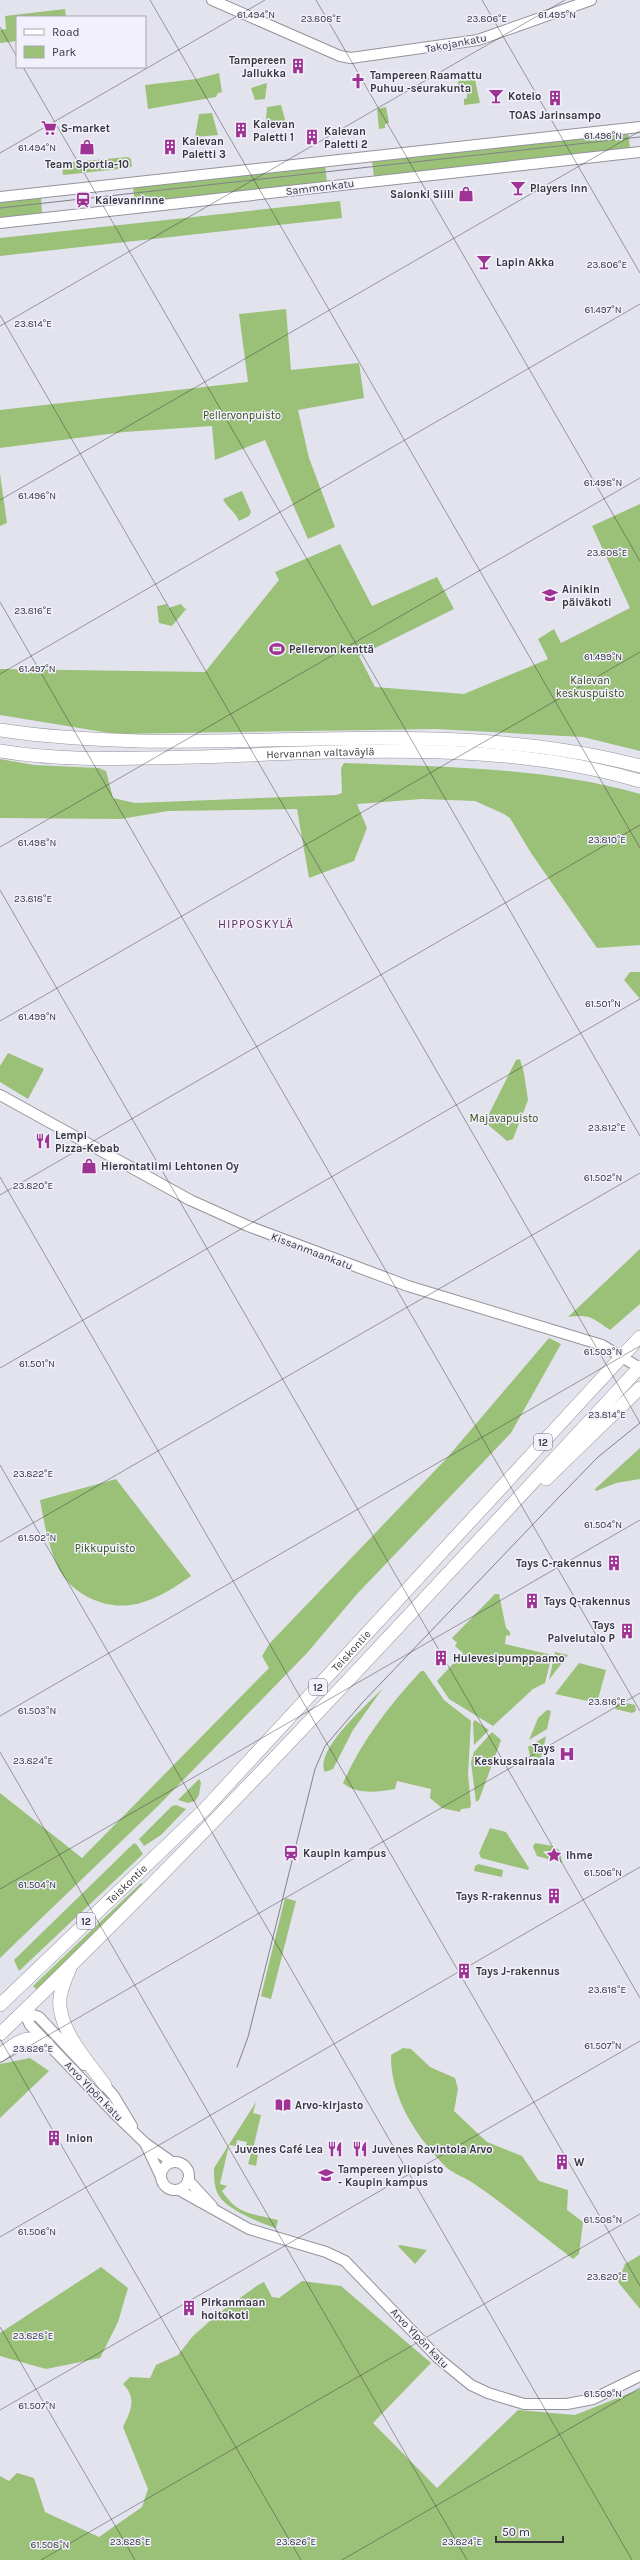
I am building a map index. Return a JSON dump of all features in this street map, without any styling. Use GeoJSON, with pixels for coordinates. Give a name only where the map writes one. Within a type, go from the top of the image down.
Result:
{"type":"FeatureCollection","features":[{"type":"Feature","properties":{"kind":"highway","name":"Hervannan valtaväylä"},"geometry":{"type":"LineString","coordinates":[[0,730],[64,738],[149,742],[451,738],[553,748],[640,766]]}},
{"type":"Feature","properties":{"kind":"highway","name":"Hervannan valtaväylä"},"geometry":{"type":"LineString","coordinates":[[0,751],[48,757],[108,759],[355,753],[450,753],[549,761],[597,770],[640,781]]}},
{"type":"Feature","properties":{"kind":"highway","name":"Teiskontie"},"geometry":{"type":"LineString","coordinates":[[0,2005],[204,1809],[640,1337]]}},
{"type":"Feature","properties":{"kind":"highway","name":"Teiskontie"},"geometry":{"type":"LineString","coordinates":[[0,2034],[24,2012],[215,1820],[640,1368]]}},
{"type":"Feature","properties":{"kind":"highway","name":"12"},"geometry":{"type":"LineString","coordinates":[[525,1490],[548,1478],[640,1388]]}},
{"type":"Feature","properties":{"kind":"highway"},"geometry":{"type":"LineString","coordinates":[[71,1965],[61,1992],[59,2007],[69,2033],[105,2085]]}},
{"type":"Feature","properties":{"kind":"highway"},"geometry":{"type":"LineString","coordinates":[[0,2055],[27,2038],[47,2044]]}},
{"type":"Feature","properties":{"kind":"street","name":"Takojankatu"},"geometry":{"type":"LineString","coordinates":[[212,0],[340,56],[365,58],[478,40],[590,0]]}},
{"type":"Feature","properties":{"kind":"street"},"geometry":{"type":"LineString","coordinates":[[0,197],[640,126]]}},
{"type":"Feature","properties":{"kind":"street","name":"Sammonkatu"},"geometry":{"type":"LineString","coordinates":[[0,223],[640,152]]}},
{"type":"Feature","properties":{"kind":"street","name":"Kissanmaankatu"},"geometry":{"type":"LineString","coordinates":[[0,1095],[190,1200],[248,1226],[404,1285],[602,1345],[640,1368]]}},
{"type":"Feature","properties":{"kind":"street","name":"Arvo Ylpön katu"},"geometry":{"type":"LineString","coordinates":[[24,2012],[30,2025],[47,2044],[145,2143],[172,2162]]}},
{"type":"Feature","properties":{"kind":"street","name":"Arvo Ylpön katu"},"geometry":{"type":"LineString","coordinates":[[24,2012],[39,2017],[105,2085],[134,2131]]}},
{"type":"Feature","properties":{"kind":"street","name":"Arvo Ylpön katu"},"geometry":{"type":"LineString","coordinates":[[145,2143],[160,2175]]}},
{"type":"Feature","properties":{"kind":"street"},"geometry":{"type":"LineString","coordinates":[[172,2162],[185,2166],[189,2175],[188,2180],[179,2190],[166,2188],[160,2175],[164,2167],[172,2162]]}},
{"type":"Feature","properties":{"kind":"street","name":"Arvo Ylpön katu"},"geometry":{"type":"LineString","coordinates":[[188,2180],[215,2209]]}},
{"type":"Feature","properties":{"kind":"street","name":"Arvo Ylpön katu"},"geometry":{"type":"LineString","coordinates":[[179,2190],[249,2229],[319,2249],[346,2261],[438,2358],[471,2385],[488,2394],[524,2404],[567,2404],[593,2399],[640,2376]]}},
{"type":"Feature","properties":{"kind":"green space"},"geometry":{"type":"Polygon","coordinates":[[[65,9],[66,16],[16,16],[16,41],[0,43],[0,30],[6,29],[5,16],[65,9]]]}},
{"type":"Feature","properties":{"kind":"green space"},"geometry":{"type":"Polygon","coordinates":[[[219,73],[222,92],[218,93],[216,97],[148,109],[145,85],[196,79],[219,73]]]}},
{"type":"Feature","properties":{"kind":"green space"},"geometry":{"type":"Polygon","coordinates":[[[475,80],[480,103],[464,105],[464,99],[467,98],[467,93],[459,91],[458,81],[475,80]]]}},
{"type":"Feature","properties":{"kind":"green space"},"geometry":{"type":"Polygon","coordinates":[[[267,83],[265,99],[255,100],[251,88],[267,83]]]}},
{"type":"Feature","properties":{"kind":"green space"},"geometry":{"type":"Polygon","coordinates":[[[281,105],[287,127],[278,128],[278,125],[265,129],[267,107],[281,105]]]}},
{"type":"Feature","properties":{"kind":"green space"},"geometry":{"type":"Polygon","coordinates":[[[386,107],[389,123],[385,124],[385,128],[379,129],[377,109],[386,107]]]}},
{"type":"Feature","properties":{"kind":"green space"},"geometry":{"type":"Polygon","coordinates":[[[212,113],[218,135],[195,137],[199,114],[212,113]]]}},
{"type":"Feature","properties":{"kind":"green space"},"geometry":{"type":"Polygon","coordinates":[[[628,131],[630,149],[374,178],[372,161],[628,131]]]}},
{"type":"Feature","properties":{"kind":"green space"},"geometry":{"type":"Polygon","coordinates":[[[128,157],[131,159],[132,166],[129,168],[63,175],[62,163],[128,157]]]}},
{"type":"Feature","properties":{"kind":"green space"},"geometry":{"type":"Polygon","coordinates":[[[325,165],[327,182],[135,205],[133,186],[325,165]]]}},
{"type":"Feature","properties":{"kind":"green space"},"geometry":{"type":"Polygon","coordinates":[[[41,196],[42,215],[0,220],[0,203],[41,196]]]}},
{"type":"Feature","properties":{"kind":"green space"},"geometry":{"type":"Polygon","coordinates":[[[340,201],[342,218],[0,256],[0,238],[340,201]]]}},
{"type":"Feature","properties":{"kind":"green space","name":"Pellervonpuisto"},"geometry":{"type":"Polygon","coordinates":[[[286,309],[291,370],[359,363],[364,398],[298,410],[309,458],[335,527],[308,539],[265,440],[215,460],[212,426],[124,432],[0,448],[0,410],[248,382],[239,314],[286,309]]]}},
{"type":"Feature","properties":{"kind":"green space"},"geometry":{"type":"Polygon","coordinates":[[[0,474],[7,523],[0,526],[0,474]]]}},
{"type":"Feature","properties":{"kind":"green space"},"geometry":{"type":"Polygon","coordinates":[[[242,491],[251,512],[249,516],[239,521],[223,499],[242,491]]]}},
{"type":"Feature","properties":{"kind":"green space","name":"Kalevan keskuspuisto"},"geometry":{"type":"Polygon","coordinates":[[[640,504],[640,751],[583,737],[436,729],[116,734],[0,715],[0,669],[205,672],[279,580],[275,572],[340,544],[372,606],[437,577],[454,609],[359,656],[375,687],[464,694],[548,659],[538,639],[554,629],[561,643],[630,608],[592,526],[640,504]]]}},
{"type":"Feature","properties":{"kind":"green space"},"geometry":{"type":"Polygon","coordinates":[[[167,604],[168,608],[181,604],[185,609],[187,608],[172,626],[159,623],[157,606],[167,604]]]}},
{"type":"Feature","properties":{"kind":"green space"},"geometry":{"type":"Polygon","coordinates":[[[0,759],[34,765],[99,768],[106,771],[113,798],[135,803],[336,795],[342,793],[341,768],[344,763],[456,767],[531,773],[604,785],[640,794],[640,945],[597,948],[531,853],[510,818],[475,801],[422,799],[357,804],[367,828],[354,861],[309,878],[297,809],[168,811],[121,819],[0,818],[0,759]]]}},
{"type":"Feature","properties":{"kind":"green space"},"geometry":{"type":"Polygon","coordinates":[[[630,972],[640,972],[640,999],[624,980],[630,972]]]}},
{"type":"Feature","properties":{"kind":"green space"},"geometry":{"type":"Polygon","coordinates":[[[8,1053],[44,1069],[28,1099],[0,1082],[0,1066],[8,1053]]]}},
{"type":"Feature","properties":{"kind":"green space","name":"Majavapuisto"},"geometry":{"type":"Polygon","coordinates":[[[520,1059],[524,1073],[528,1100],[513,1139],[507,1141],[485,1122],[516,1060],[520,1059]]]}},
{"type":"Feature","properties":{"kind":"green space"},"geometry":{"type":"Polygon","coordinates":[[[640,1249],[640,1304],[610,1330],[591,1318],[582,1316],[568,1317],[640,1249]]]}},
{"type":"Feature","properties":{"kind":"green space"},"geometry":{"type":"Polygon","coordinates":[[[549,1338],[561,1344],[511,1433],[357,1594],[307,1653],[158,1806],[0,1958],[0,1793],[82,1858],[269,1668],[262,1656],[270,1643],[446,1459],[549,1338]]]}},
{"type":"Feature","properties":{"kind":"green space"},"geometry":{"type":"Polygon","coordinates":[[[640,1448],[640,1479],[616,1483],[596,1491],[595,1489],[640,1448]]]}},
{"type":"Feature","properties":{"kind":"green space","name":"Pikkupuisto"},"geometry":{"type":"Polygon","coordinates":[[[116,1479],[191,1576],[170,1590],[154,1598],[138,1604],[119,1606],[87,1597],[78,1591],[62,1575],[51,1550],[40,1500],[116,1479]]]}},
{"type":"Feature","properties":{"kind":"green space"},"geometry":{"type":"Polygon","coordinates":[[[495,1594],[499,1594],[506,1628],[510,1632],[510,1636],[506,1635],[505,1644],[552,1655],[545,1683],[533,1689],[493,1726],[449,1699],[437,1681],[463,1653],[455,1646],[457,1643],[452,1638],[495,1594]]]}},
{"type":"Feature","properties":{"kind":"green space"},"geometry":{"type":"Polygon","coordinates":[[[555,1652],[568,1655],[549,1680],[555,1652]]]}},
{"type":"Feature","properties":{"kind":"green space"},"geometry":{"type":"Polygon","coordinates":[[[579,1663],[606,1670],[597,1703],[555,1694],[579,1663]]]}},
{"type":"Feature","properties":{"kind":"green space"},"geometry":{"type":"Polygon","coordinates":[[[421,1671],[424,1671],[444,1700],[471,1721],[468,1775],[471,1804],[470,1808],[461,1809],[460,1812],[442,1808],[430,1798],[431,1789],[397,1781],[395,1789],[368,1792],[348,1787],[343,1783],[350,1767],[377,1724],[387,1710],[421,1671]]]}},
{"type":"Feature","properties":{"kind":"green space"},"geometry":{"type":"Polygon","coordinates":[[[383,1688],[353,1730],[333,1769],[325,1772],[324,1763],[327,1752],[335,1740],[355,1716],[383,1688]]]}},
{"type":"Feature","properties":{"kind":"green space"},"geometry":{"type":"Polygon","coordinates":[[[622,1702],[635,1705],[636,1711],[632,1713],[615,1709],[617,1704],[622,1702]]]}},
{"type":"Feature","properties":{"kind":"green space"},"geometry":{"type":"Polygon","coordinates":[[[547,1710],[551,1711],[547,1729],[529,1740],[538,1718],[547,1710]]]}},
{"type":"Feature","properties":{"kind":"green space"},"geometry":{"type":"Polygon","coordinates":[[[475,1720],[489,1730],[474,1745],[473,1722],[475,1720]]]}},
{"type":"Feature","properties":{"kind":"green space"},"geometry":{"type":"Polygon","coordinates":[[[492,1732],[501,1740],[479,1800],[476,1802],[471,1762],[474,1752],[492,1732]]]}},
{"type":"Feature","properties":{"kind":"green space"},"geometry":{"type":"Polygon","coordinates":[[[546,1736],[541,1758],[530,1756],[528,1747],[546,1736]]]}},
{"type":"Feature","properties":{"kind":"green space"},"geometry":{"type":"Polygon","coordinates":[[[199,1779],[201,1782],[199,1795],[195,1801],[188,1803],[178,1800],[199,1779]]]}},
{"type":"Feature","properties":{"kind":"green space"},"geometry":{"type":"Polygon","coordinates":[[[176,1805],[186,1809],[161,1835],[144,1846],[139,1839],[172,1806],[176,1805]]]}},
{"type":"Feature","properties":{"kind":"green space"},"geometry":{"type":"Polygon","coordinates":[[[490,1828],[506,1832],[529,1868],[528,1870],[481,1858],[479,1853],[490,1828]]]}},
{"type":"Feature","properties":{"kind":"green space"},"geometry":{"type":"Polygon","coordinates":[[[134,1843],[143,1854],[19,1971],[14,1960],[134,1843]]]}},
{"type":"Feature","properties":{"kind":"green space"},"geometry":{"type":"Polygon","coordinates":[[[535,1843],[553,1846],[560,1851],[562,1863],[537,1856],[533,1847],[535,1843]]]}},
{"type":"Feature","properties":{"kind":"green space"},"geometry":{"type":"Polygon","coordinates":[[[478,1864],[503,1870],[502,1877],[474,1871],[475,1866],[478,1864]]]}},
{"type":"Feature","properties":{"kind":"green space"},"geometry":{"type":"Polygon","coordinates":[[[141,1883],[143,1885],[37,1990],[33,1986],[141,1883]]]}},
{"type":"Feature","properties":{"kind":"green space"},"geometry":{"type":"Polygon","coordinates":[[[285,1898],[296,1901],[271,1999],[261,1996],[285,1898]]]}},
{"type":"Feature","properties":{"kind":"green space"},"geometry":{"type":"Polygon","coordinates":[[[403,2048],[411,2049],[430,2067],[455,2078],[458,2089],[454,2111],[487,2142],[522,2156],[539,2181],[568,2190],[567,2210],[583,2222],[579,2254],[573,2259],[486,2192],[446,2167],[435,2156],[407,2116],[395,2086],[391,2055],[403,2048]]]}},
{"type":"Feature","properties":{"kind":"green space"},"geometry":{"type":"Polygon","coordinates":[[[30,2058],[49,2071],[0,2118],[0,2064],[30,2058]]]}},
{"type":"Feature","properties":{"kind":"green space"},"geometry":{"type":"Polygon","coordinates":[[[256,2102],[253,2113],[261,2115],[252,2153],[258,2155],[256,2166],[248,2164],[252,2150],[245,2148],[247,2142],[237,2140],[236,2146],[229,2145],[220,2184],[227,2186],[222,2191],[234,2205],[246,2212],[278,2220],[276,2228],[253,2219],[229,2206],[223,2201],[216,2190],[214,2168],[256,2102]]]}},
{"type":"Feature","properties":{"kind":"green space"},"geometry":{"type":"Polygon","coordinates":[[[400,2245],[427,2250],[415,2264],[398,2246],[400,2245]]]}},
{"type":"Feature","properties":{"kind":"green space"},"geometry":{"type":"Polygon","coordinates":[[[640,2255],[640,2309],[618,2282],[625,2264],[640,2255]]]}},
{"type":"Feature","properties":{"kind":"green space"},"geometry":{"type":"Polygon","coordinates":[[[101,2267],[128,2288],[118,2322],[100,2358],[46,2369],[0,2356],[0,2333],[101,2267]]]}},
{"type":"Feature","properties":{"kind":"green space"},"geometry":{"type":"Polygon","coordinates":[[[302,2281],[341,2286],[431,2363],[373,2423],[437,2488],[518,2410],[575,2415],[640,2389],[640,2560],[0,2560],[0,2476],[9,2481],[17,2473],[34,2478],[45,2512],[99,2537],[142,2507],[148,2489],[123,2427],[130,2410],[131,2400],[130,2394],[123,2384],[130,2377],[150,2378],[156,2365],[178,2355],[193,2336],[219,2313],[258,2285],[264,2282],[272,2297],[279,2298],[302,2281]]]}},
{"type":"Feature","properties":{"kind":"tram line"},"geometry":{"type":"LineString","coordinates":[[0,208],[640,137]]}},
{"type":"Feature","properties":{"kind":"tram line"},"geometry":{"type":"LineString","coordinates":[[237,2067],[248,2037],[315,1769],[325,1746],[362,1703],[598,1457],[640,1423]]}},
{"type":"Feature","properties":{"kind":"place","name":"Tampereen Jallukka"},"geometry":{"type":"Point","coordinates":[298,66]}},
{"type":"Feature","properties":{"kind":"place","name":"Tampereen Raamattu Puhuu -seurakunta"},"geometry":{"type":"Point","coordinates":[358,81]}},
{"type":"Feature","properties":{"kind":"place","name":"Kotelo"},"geometry":{"type":"Point","coordinates":[496,96]}},
{"type":"Feature","properties":{"kind":"place","name":"TOAS Jarinsampo"},"geometry":{"type":"Point","coordinates":[555,98]}},
{"type":"Feature","properties":{"kind":"place","name":"S-market"},"geometry":{"type":"Point","coordinates":[49,128]}},
{"type":"Feature","properties":{"kind":"place","name":"Kalevan Paletti 1"},"geometry":{"type":"Point","coordinates":[241,130]}},
{"type":"Feature","properties":{"kind":"place","name":"Kalevan Paletti 2"},"geometry":{"type":"Point","coordinates":[312,137]}},
{"type":"Feature","properties":{"kind":"place","name":"Team Sportia-10"},"geometry":{"type":"Point","coordinates":[87,147]}},
{"type":"Feature","properties":{"kind":"place","name":"Kalevan Paletti 3"},"geometry":{"type":"Point","coordinates":[170,147]}},
{"type":"Feature","properties":{"kind":"place","name":"Players Inn"},"geometry":{"type":"Point","coordinates":[518,188]}},
{"type":"Feature","properties":{"kind":"place","name":"Salonki Siili"},"geometry":{"type":"Point","coordinates":[466,194]}},
{"type":"Feature","properties":{"kind":"place","name":"Kalevanrinne"},"geometry":{"type":"Point","coordinates":[83,200]}},
{"type":"Feature","properties":{"kind":"place","name":"Lapin Akka"},"geometry":{"type":"Point","coordinates":[484,262]}},
{"type":"Feature","properties":{"kind":"place","name":"Ainikin päiväkoti"},"geometry":{"type":"Point","coordinates":[550,595]}},
{"type":"Feature","properties":{"kind":"place","name":"Pellervon kenttä"},"geometry":{"type":"Point","coordinates":[277,649]}},
{"type":"Feature","properties":{"kind":"place","name":"Lempi Pizza-Kebab"},"geometry":{"type":"Point","coordinates":[43,1141]}},
{"type":"Feature","properties":{"kind":"place","name":"Hierontatiimi Lehtonen Oy"},"geometry":{"type":"Point","coordinates":[89,1166]}},
{"type":"Feature","properties":{"kind":"place","name":"Tays C-rakennus"},"geometry":{"type":"Point","coordinates":[614,1563]}},
{"type":"Feature","properties":{"kind":"place","name":"Tays Q-rakennus"},"geometry":{"type":"Point","coordinates":[532,1601]}},
{"type":"Feature","properties":{"kind":"place","name":"Tays Palvelutalo P"},"geometry":{"type":"Point","coordinates":[627,1631]}},
{"type":"Feature","properties":{"kind":"place","name":"Hulevesipumppaamo"},"geometry":{"type":"Point","coordinates":[441,1658]}},
{"type":"Feature","properties":{"kind":"place","name":"Tays Keskussairaala"},"geometry":{"type":"Point","coordinates":[567,1754]}},
{"type":"Feature","properties":{"kind":"place","name":"Kaupin kampus"},"geometry":{"type":"Point","coordinates":[291,1853]}},
{"type":"Feature","properties":{"kind":"place","name":"Ihme"},"geometry":{"type":"Point","coordinates":[554,1855]}},
{"type":"Feature","properties":{"kind":"place","name":"Tays R-rakennus"},"geometry":{"type":"Point","coordinates":[554,1896]}},
{"type":"Feature","properties":{"kind":"place","name":"Tays J-rakennus"},"geometry":{"type":"Point","coordinates":[464,1971]}},
{"type":"Feature","properties":{"kind":"place","name":"Arvo-kirjasto"},"geometry":{"type":"Point","coordinates":[283,2105]}},
{"type":"Feature","properties":{"kind":"place","name":"Inion"},"geometry":{"type":"Point","coordinates":[54,2138]}},
{"type":"Feature","properties":{"kind":"place","name":"Juvenes Café Lea"},"geometry":{"type":"Point","coordinates":[335,2149]}},
{"type":"Feature","properties":{"kind":"place","name":"Juvenes Ravintola Arvo"},"geometry":{"type":"Point","coordinates":[360,2149]}},
{"type":"Feature","properties":{"kind":"place","name":"W"},"geometry":{"type":"Point","coordinates":[562,2162]}},
{"type":"Feature","properties":{"kind":"place","name":"Tampereen yliopisto - Kaupin kampus"},"geometry":{"type":"Point","coordinates":[326,2175]}},
{"type":"Feature","properties":{"kind":"place","name":"Pirkanmaan hoitokoti"},"geometry":{"type":"Point","coordinates":[189,2308]}},
{"type":"Feature","properties":{"kind":"district","name":"HIPPOSKYLÄ"},"geometry":{"type":"Point","coordinates":[256,924]}}]}
